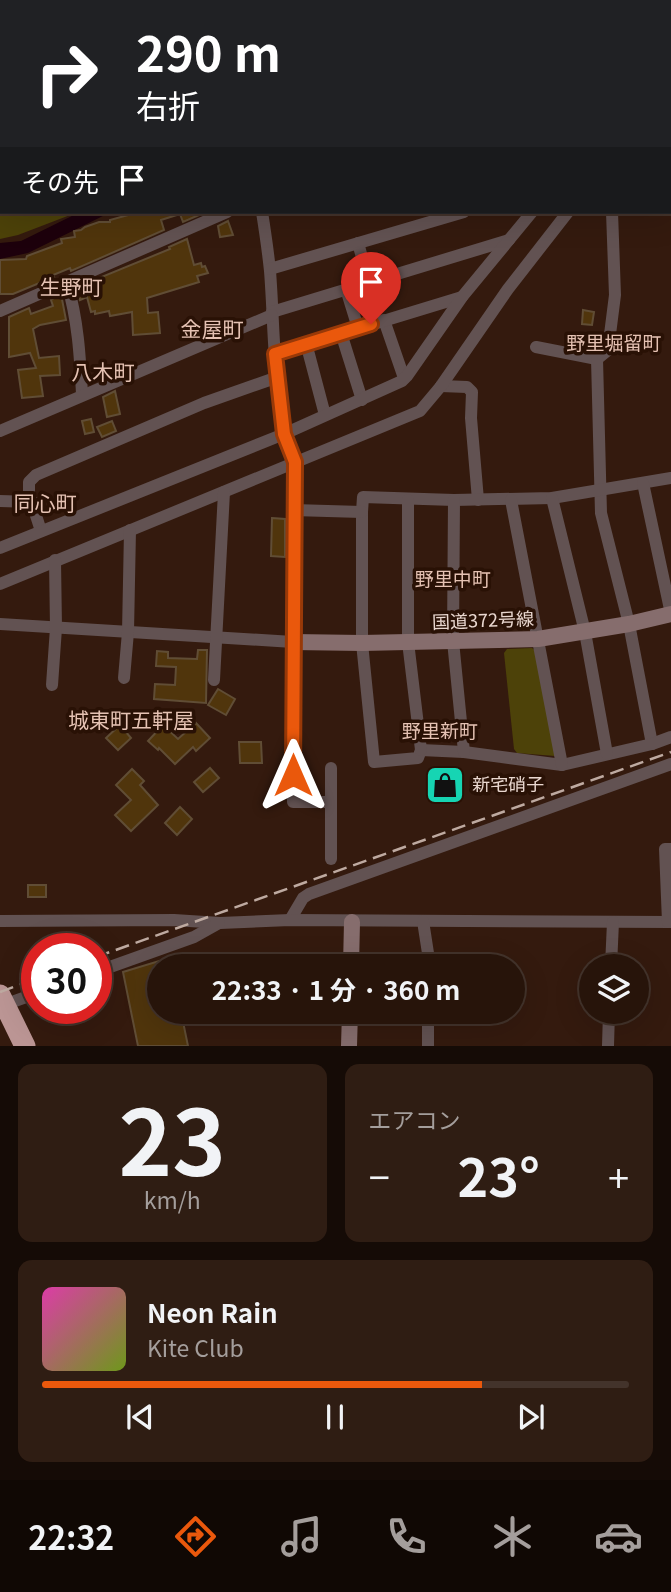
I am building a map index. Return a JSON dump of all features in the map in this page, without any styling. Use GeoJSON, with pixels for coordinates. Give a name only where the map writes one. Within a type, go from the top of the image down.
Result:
{"type":"FeatureCollection","features":[{"type":"Feature","properties":{"kind":"highway"},"geometry":{"type":"LineString","coordinates":[[2,1002],[25,1046]]}},
{"type":"Feature","properties":{"kind":"street"},"geometry":{"type":"LineString","coordinates":[[0,311],[223,214]]}},
{"type":"Feature","properties":{"kind":"street"},"geometry":{"type":"LineString","coordinates":[[262,214],[270,269],[275,354],[284,434],[295,462],[293,802],[330,802]]}},
{"type":"Feature","properties":{"kind":"street"},"geometry":{"type":"LineString","coordinates":[[270,269],[457,214]]}},
{"type":"Feature","properties":{"kind":"street"},"geometry":{"type":"LineString","coordinates":[[0,548],[284,434],[404,379],[462,298],[530,214]]}},
{"type":"Feature","properties":{"kind":"street"},"geometry":{"type":"LineString","coordinates":[[0,584],[420,411],[441,386],[508,289],[566,214]]}},
{"type":"Feature","properties":{"kind":"street"},"geometry":{"type":"LineString","coordinates":[[597,359],[608,350],[615,295],[612,214]]}},
{"type":"Feature","properties":{"kind":"street"},"geometry":{"type":"LineString","coordinates":[[0,431],[272,313],[509,240]]}},
{"type":"Feature","properties":{"kind":"street"},"geometry":{"type":"LineString","coordinates":[[358,243],[369,282]]}},
{"type":"Feature","properties":{"kind":"street"},"geometry":{"type":"LineString","coordinates":[[67,283],[74,306],[80,345],[82,394]]}},
{"type":"Feature","properties":{"kind":"street"},"geometry":{"type":"LineString","coordinates":[[346,289],[358,328]]}},
{"type":"Feature","properties":{"kind":"street"},"geometry":{"type":"LineString","coordinates":[[275,354],[462,298]]}},
{"type":"Feature","properties":{"kind":"street"},"geometry":{"type":"LineString","coordinates":[[384,320],[404,379]]}},
{"type":"Feature","properties":{"kind":"street"},"geometry":{"type":"LineString","coordinates":[[341,333],[362,400]]}},
{"type":"Feature","properties":{"kind":"street"},"geometry":{"type":"LineString","coordinates":[[306,343],[326,415]]}},
{"type":"Feature","properties":{"kind":"street"},"geometry":{"type":"LineString","coordinates":[[536,347],[597,359]]}},
{"type":"Feature","properties":{"kind":"street"},"geometry":{"type":"LineString","coordinates":[[597,359],[601,513],[629,624],[652,744]]}},
{"type":"Feature","properties":{"kind":"street"},"geometry":{"type":"LineString","coordinates":[[41,531],[29,494],[29,482],[36,475],[204,403],[278,377]]}},
{"type":"Feature","properties":{"kind":"street"},"geometry":{"type":"LineString","coordinates":[[441,386],[467,387],[472,392],[471,418],[478,500]]}},
{"type":"Feature","properties":{"kind":"street"},"geometry":{"type":"LineString","coordinates":[[408,500],[408,642],[421,750],[418,758],[374,762],[362,643],[363,497],[408,500],[552,498],[671,478]]}},
{"type":"Feature","properties":{"kind":"street"},"geometry":{"type":"LineString","coordinates":[[643,483],[671,614]]}},
{"type":"Feature","properties":{"kind":"street"},"geometry":{"type":"LineString","coordinates":[[214,680],[224,492]]}},
{"type":"Feature","properties":{"kind":"street"},"geometry":{"type":"LineString","coordinates":[[552,498],[585,632],[607,754]]}},
{"type":"Feature","properties":{"kind":"street"},"geometry":{"type":"LineString","coordinates":[[454,500],[453,641],[464,752]]}},
{"type":"Feature","properties":{"kind":"street"},"geometry":{"type":"LineString","coordinates":[[511,500],[562,765]]}},
{"type":"Feature","properties":{"kind":"street"},"geometry":{"type":"LineString","coordinates":[[0,501],[33,502]]}},
{"type":"Feature","properties":{"kind":"street"},"geometry":{"type":"LineString","coordinates":[[293,510],[362,512]]}},
{"type":"Feature","properties":{"kind":"street"},"geometry":{"type":"LineString","coordinates":[[124,678],[128,632],[130,530]]}},
{"type":"Feature","properties":{"kind":"street"},"geometry":{"type":"LineString","coordinates":[[52,685],[56,628],[55,560]]}},
{"type":"Feature","properties":{"kind":"street","name":"国道372号線"},"geometry":{"type":"LineString","coordinates":[[293,642],[538,639],[671,614]]}},
{"type":"Feature","properties":{"kind":"street"},"geometry":{"type":"LineString","coordinates":[[0,624],[293,642]]}},
{"type":"Feature","properties":{"kind":"street"},"geometry":{"type":"LineString","coordinates":[[421,750],[464,752],[562,765],[671,737]]}},
{"type":"Feature","properties":{"kind":"street"},"geometry":{"type":"LineString","coordinates":[[290,920],[303,898],[309,894],[671,764]]}},
{"type":"Feature","properties":{"kind":"street"},"geometry":{"type":"LineString","coordinates":[[331,768],[331,859]]}},
{"type":"Feature","properties":{"kind":"street"},"geometry":{"type":"LineString","coordinates":[[0,920],[174,920],[220,923],[290,920],[669,922],[665,849],[671,849]]}},
{"type":"Feature","properties":{"kind":"street"},"geometry":{"type":"LineString","coordinates":[[423,921],[428,954]]}},
{"type":"Feature","properties":{"kind":"street"},"geometry":{"type":"LineString","coordinates":[[351,954],[352,922]]}},
{"type":"Feature","properties":{"kind":"street"},"geometry":{"type":"LineString","coordinates":[[612,954],[613,922]]}},
{"type":"Feature","properties":{"kind":"street"},"geometry":{"type":"LineString","coordinates":[[112,966],[194,937],[220,923]]}},
{"type":"Feature","properties":{"kind":"street"},"geometry":{"type":"LineString","coordinates":[[2,1002],[21,997]]}},
{"type":"Feature","properties":{"kind":"street"},"geometry":{"type":"LineString","coordinates":[[349,1046],[350,1024]]}},
{"type":"Feature","properties":{"kind":"street"},"geometry":{"type":"LineString","coordinates":[[428,1024],[428,1046]]}},
{"type":"Feature","properties":{"kind":"street"},"geometry":{"type":"LineString","coordinates":[[608,1046],[609,1024]]}},
{"type":"Feature","properties":{"kind":"shaded area"},"geometry":{"type":"Polygon","coordinates":[[[0,214],[73,214],[18,235],[0,239],[0,214]]]}},
{"type":"Feature","properties":{"kind":"shaded area"},"geometry":{"type":"Polygon","coordinates":[[[76,214],[107,214],[28,253],[0,259],[0,243],[21,241],[76,214]]]}},
{"type":"Feature","properties":{"kind":"shaded area"},"geometry":{"type":"Polygon","coordinates":[[[532,648],[537,652],[555,756],[517,753],[514,749],[504,653],[507,649],[532,648]]]}},
{"type":"Feature","properties":{"kind":"building"},"geometry":{"type":"Polygon","coordinates":[[[132,214],[180,214],[161,220],[164,230],[13,294],[0,294],[0,260],[26,259],[27,256],[62,243],[61,239],[75,237],[74,231],[132,214]]]}},
{"type":"Feature","properties":{"kind":"building"},"geometry":{"type":"Polygon","coordinates":[[[180,214],[201,214],[183,222],[180,214]]]}},
{"type":"Feature","properties":{"kind":"building"},"geometry":{"type":"Polygon","coordinates":[[[228,221],[233,235],[220,237],[218,226],[228,221]]]}},
{"type":"Feature","properties":{"kind":"building"},"geometry":{"type":"Polygon","coordinates":[[[187,239],[194,265],[201,263],[208,273],[197,276],[199,282],[147,298],[148,313],[158,312],[160,333],[133,335],[132,312],[110,316],[109,311],[95,314],[95,311],[91,312],[87,297],[80,300],[77,287],[170,249],[169,247],[187,239]]]}},
{"type":"Feature","properties":{"kind":"building"},"geometry":{"type":"Polygon","coordinates":[[[61,294],[66,320],[33,329],[39,358],[59,356],[60,375],[40,376],[43,396],[22,398],[18,370],[36,368],[30,353],[9,357],[9,317],[29,308],[31,314],[53,306],[51,300],[61,294]]]}},
{"type":"Feature","properties":{"kind":"building"},"geometry":{"type":"Polygon","coordinates":[[[583,310],[594,312],[592,325],[582,324],[583,310]]]}},
{"type":"Feature","properties":{"kind":"building"},"geometry":{"type":"Polygon","coordinates":[[[115,391],[120,414],[107,417],[103,397],[115,391]]]}},
{"type":"Feature","properties":{"kind":"building"},"geometry":{"type":"Polygon","coordinates":[[[91,419],[94,432],[85,434],[82,421],[91,419]]]}},
{"type":"Feature","properties":{"kind":"building"},"geometry":{"type":"Polygon","coordinates":[[[112,421],[116,431],[102,437],[97,427],[112,421]]]}},
{"type":"Feature","properties":{"kind":"building"},"geometry":{"type":"Polygon","coordinates":[[[272,518],[285,519],[285,557],[271,556],[272,518]]]}},
{"type":"Feature","properties":{"kind":"building"},"geometry":{"type":"Polygon","coordinates":[[[198,650],[207,650],[206,703],[154,699],[155,684],[175,685],[176,667],[156,666],[157,651],[168,652],[168,658],[197,659],[198,650]]]}},
{"type":"Feature","properties":{"kind":"building"},"geometry":{"type":"Polygon","coordinates":[[[218,689],[235,699],[226,715],[208,705],[218,689]]]}},
{"type":"Feature","properties":{"kind":"building"},"geometry":{"type":"Polygon","coordinates":[[[196,723],[210,738],[196,751],[193,747],[175,764],[148,741],[163,725],[178,739],[196,723]]]}},
{"type":"Feature","properties":{"kind":"building"},"geometry":{"type":"Polygon","coordinates":[[[120,725],[131,738],[118,750],[106,738],[120,725]]]}},
{"type":"Feature","properties":{"kind":"building"},"geometry":{"type":"Polygon","coordinates":[[[239,742],[261,742],[262,763],[240,763],[239,742]]]}},
{"type":"Feature","properties":{"kind":"building"},"geometry":{"type":"Polygon","coordinates":[[[210,768],[219,778],[203,792],[194,782],[210,768]]]}},
{"type":"Feature","properties":{"kind":"building"},"geometry":{"type":"Polygon","coordinates":[[[132,769],[144,781],[140,785],[158,805],[131,831],[115,815],[131,800],[116,785],[132,769]]]}},
{"type":"Feature","properties":{"kind":"building"},"geometry":{"type":"Polygon","coordinates":[[[180,807],[192,819],[177,835],[165,823],[180,807]]]}},
{"type":"Feature","properties":{"kind":"building"},"geometry":{"type":"Polygon","coordinates":[[[28,885],[46,885],[46,897],[28,897],[28,885]]]}},
{"type":"Feature","properties":{"kind":"building"},"geometry":{"type":"Polygon","coordinates":[[[147,965],[147,1024],[183,1024],[188,1046],[138,1046],[123,972],[147,965]]]}},
{"type":"Feature","properties":{"kind":"railway"},"geometry":{"type":"LineString","coordinates":[[112,951],[671,752]]}},
{"type":"Feature","properties":{"kind":"railway"},"geometry":{"type":"LineString","coordinates":[[0,992],[21,984]]}},
{"type":"Feature","properties":{"kind":"place","name":"新宅硝子"},"geometry":{"type":"Point","coordinates":[445,785]}},
{"type":"Feature","properties":{"kind":"district","name":"生野町"},"geometry":{"type":"Point","coordinates":[71,288]}},
{"type":"Feature","properties":{"kind":"district","name":"金屋町"},"geometry":{"type":"Point","coordinates":[212,330]}},
{"type":"Feature","properties":{"kind":"district","name":"野里堀留町"},"geometry":{"type":"Point","coordinates":[614,343]}},
{"type":"Feature","properties":{"kind":"district","name":"八木町"},"geometry":{"type":"Point","coordinates":[103,373]}},
{"type":"Feature","properties":{"kind":"district","name":"同心町"},"geometry":{"type":"Point","coordinates":[45,504]}},
{"type":"Feature","properties":{"kind":"district","name":"野里中町"},"geometry":{"type":"Point","coordinates":[453,579]}},
{"type":"Feature","properties":{"kind":"district","name":"城東町五軒屋"},"geometry":{"type":"Point","coordinates":[131,721]}},
{"type":"Feature","properties":{"kind":"district","name":"野里新町"},"geometry":{"type":"Point","coordinates":[440,731]}},
{"type":"Feature","properties":{"kind":"route"},"geometry":{"type":"LineString","coordinates":[[293,775],[295,462],[284,434],[275,354],[371,324]]}}]}
